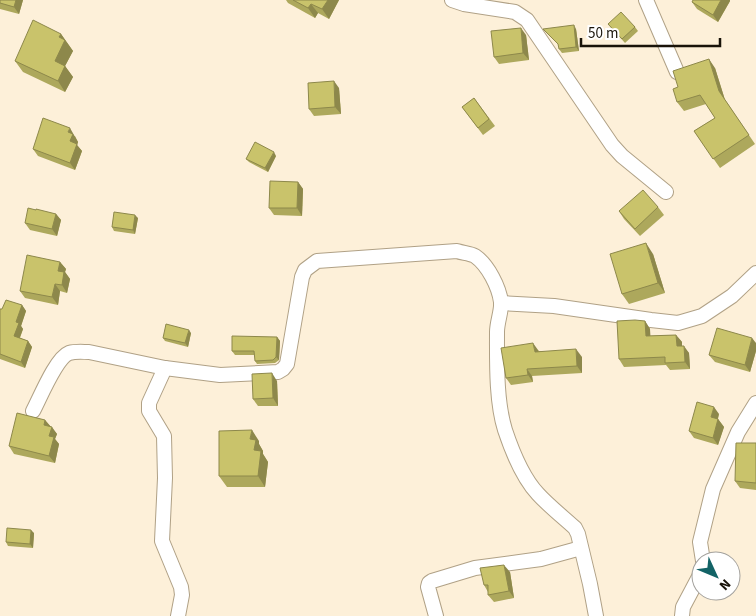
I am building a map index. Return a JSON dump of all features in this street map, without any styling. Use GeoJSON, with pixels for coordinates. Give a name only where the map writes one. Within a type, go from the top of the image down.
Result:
{"type":"FeatureCollection","features":[{"type":"Feature","properties":{"kind":"street"},"geometry":{"type":"LineString","coordinates":[[452,0],[464,4],[515,12],[527,20],[612,145],[622,156],[666,192]]}},
{"type":"Feature","properties":{"kind":"street"},"geometry":{"type":"LineString","coordinates":[[646,0],[676,72]]}},
{"type":"Feature","properties":{"kind":"street"},"geometry":{"type":"LineString","coordinates":[[33,411],[57,364],[68,354],[79,351],[165,368],[220,376],[278,372],[284,369],[287,364],[299,286],[305,270],[318,261],[457,252],[475,256],[488,270],[497,285],[502,303],[497,329],[499,398],[505,430],[525,476],[539,494],[575,528],[578,534],[596,616]]}},
{"type":"Feature","properties":{"kind":"street"},"geometry":{"type":"LineString","coordinates":[[502,303],[554,306],[678,323],[702,316],[710,311],[732,296],[756,273]]}},
{"type":"Feature","properties":{"kind":"street"},"geometry":{"type":"LineString","coordinates":[[165,368],[149,403],[149,411],[164,436],[165,478],[162,541],[181,587],[182,595],[178,616]]}},
{"type":"Feature","properties":{"kind":"street"},"geometry":{"type":"LineString","coordinates":[[701,551],[700,542],[713,489],[738,432],[756,403]]}},
{"type":"Feature","properties":{"kind":"street"},"geometry":{"type":"LineString","coordinates":[[436,616],[428,587],[432,581],[474,568],[541,559],[582,548]]}},
{"type":"Feature","properties":{"kind":"street"},"geometry":{"type":"LineString","coordinates":[[682,616],[691,593]]}},
{"type":"Feature","properties":{"kind":"building"},"geometry":{"type":"Polygon","coordinates":[[[0,0],[16,0],[14,7],[0,3],[0,0]]]}},
{"type":"Feature","properties":{"kind":"building"},"geometry":{"type":"Polygon","coordinates":[[[293,0],[328,0],[322,9],[311,4],[308,8],[293,0]]]}},
{"type":"Feature","properties":{"kind":"building"},"geometry":{"type":"Polygon","coordinates":[[[693,0],[721,0],[713,15],[692,2],[693,0]]]}},
{"type":"Feature","properties":{"kind":"building"},"geometry":{"type":"Polygon","coordinates":[[[621,12],[635,27],[622,39],[608,24],[621,12]]]}},
{"type":"Feature","properties":{"kind":"building"},"geometry":{"type":"Polygon","coordinates":[[[33,20],[61,34],[59,37],[65,40],[55,61],[65,66],[58,81],[15,61],[33,20]]]}},
{"type":"Feature","properties":{"kind":"building"},"geometry":{"type":"Polygon","coordinates":[[[574,25],[576,47],[559,49],[558,44],[543,29],[574,25]]]}},
{"type":"Feature","properties":{"kind":"building"},"geometry":{"type":"Polygon","coordinates":[[[521,28],[523,53],[494,57],[491,31],[521,28]]]}},
{"type":"Feature","properties":{"kind":"building"},"geometry":{"type":"Polygon","coordinates":[[[709,59],[719,91],[749,135],[713,159],[694,131],[715,118],[700,95],[677,102],[673,89],[678,87],[673,71],[709,59]]]}},
{"type":"Feature","properties":{"kind":"building"},"geometry":{"type":"Polygon","coordinates":[[[334,81],[335,107],[309,109],[308,83],[334,81]]]}},
{"type":"Feature","properties":{"kind":"building"},"geometry":{"type":"Polygon","coordinates":[[[474,98],[489,119],[478,128],[462,107],[474,98]]]}},
{"type":"Feature","properties":{"kind":"building"},"geometry":{"type":"Polygon","coordinates":[[[43,118],[70,128],[68,132],[73,134],[70,141],[77,144],[70,163],[33,149],[43,118]]]}},
{"type":"Feature","properties":{"kind":"building"},"geometry":{"type":"Polygon","coordinates":[[[255,142],[274,152],[265,168],[246,159],[255,142]]]}},
{"type":"Feature","properties":{"kind":"building"},"geometry":{"type":"Polygon","coordinates":[[[270,181],[298,182],[297,208],[269,208],[270,181]]]}},
{"type":"Feature","properties":{"kind":"building"},"geometry":{"type":"Polygon","coordinates":[[[643,190],[658,207],[635,229],[619,211],[643,190]]]}},
{"type":"Feature","properties":{"kind":"building"},"geometry":{"type":"Polygon","coordinates":[[[28,208],[56,214],[52,229],[25,223],[28,208]]]}},
{"type":"Feature","properties":{"kind":"building"},"geometry":{"type":"Polygon","coordinates":[[[114,212],[135,215],[133,230],[112,227],[114,212]]]}},
{"type":"Feature","properties":{"kind":"building"},"geometry":{"type":"Polygon","coordinates":[[[646,243],[658,283],[622,294],[610,254],[646,243]]]}},
{"type":"Feature","properties":{"kind":"building"},"geometry":{"type":"Polygon","coordinates":[[[27,255],[60,262],[58,271],[64,272],[62,285],[55,284],[52,297],[20,291],[27,255]]]}},
{"type":"Feature","properties":{"kind":"building"},"geometry":{"type":"Polygon","coordinates":[[[6,300],[22,305],[16,322],[19,323],[14,336],[28,341],[21,362],[0,354],[0,309],[2,309],[6,300]]]}},
{"type":"Feature","properties":{"kind":"building"},"geometry":{"type":"Polygon","coordinates":[[[617,321],[645,321],[646,336],[676,335],[677,346],[684,346],[685,362],[665,363],[665,357],[619,359],[617,321]]]}},
{"type":"Feature","properties":{"kind":"building"},"geometry":{"type":"Polygon","coordinates":[[[166,324],[189,330],[185,343],[163,338],[166,324]]]}},
{"type":"Feature","properties":{"kind":"building"},"geometry":{"type":"Polygon","coordinates":[[[717,328],[752,338],[745,365],[709,355],[717,328]]]}},
{"type":"Feature","properties":{"kind":"building"},"geometry":{"type":"Polygon","coordinates":[[[232,336],[277,337],[276,357],[273,360],[255,361],[254,351],[232,351],[232,336]]]}},
{"type":"Feature","properties":{"kind":"building"},"geometry":{"type":"Polygon","coordinates":[[[533,343],[535,352],[576,349],[577,366],[527,369],[528,375],[506,378],[501,348],[533,343]]]}},
{"type":"Feature","properties":{"kind":"building"},"geometry":{"type":"Polygon","coordinates":[[[272,373],[273,398],[253,399],[252,374],[272,373]]]}},
{"type":"Feature","properties":{"kind":"building"},"geometry":{"type":"Polygon","coordinates":[[[697,402],[714,407],[711,417],[718,419],[713,438],[689,431],[697,402]]]}},
{"type":"Feature","properties":{"kind":"building"},"geometry":{"type":"Polygon","coordinates":[[[17,413],[45,420],[44,425],[52,427],[49,436],[54,437],[49,456],[9,446],[17,413]]]}},
{"type":"Feature","properties":{"kind":"building"},"geometry":{"type":"Polygon","coordinates":[[[252,430],[250,439],[256,440],[254,450],[261,451],[258,476],[219,476],[219,431],[252,430]]]}},
{"type":"Feature","properties":{"kind":"building"},"geometry":{"type":"Polygon","coordinates":[[[736,443],[756,443],[756,483],[735,481],[736,443]]]}},
{"type":"Feature","properties":{"kind":"building"},"geometry":{"type":"Polygon","coordinates":[[[7,528],[31,530],[30,544],[6,542],[7,528]]]}},
{"type":"Feature","properties":{"kind":"building"},"geometry":{"type":"Polygon","coordinates":[[[504,565],[509,591],[488,595],[488,585],[484,585],[480,568],[504,565]]]}}]}
